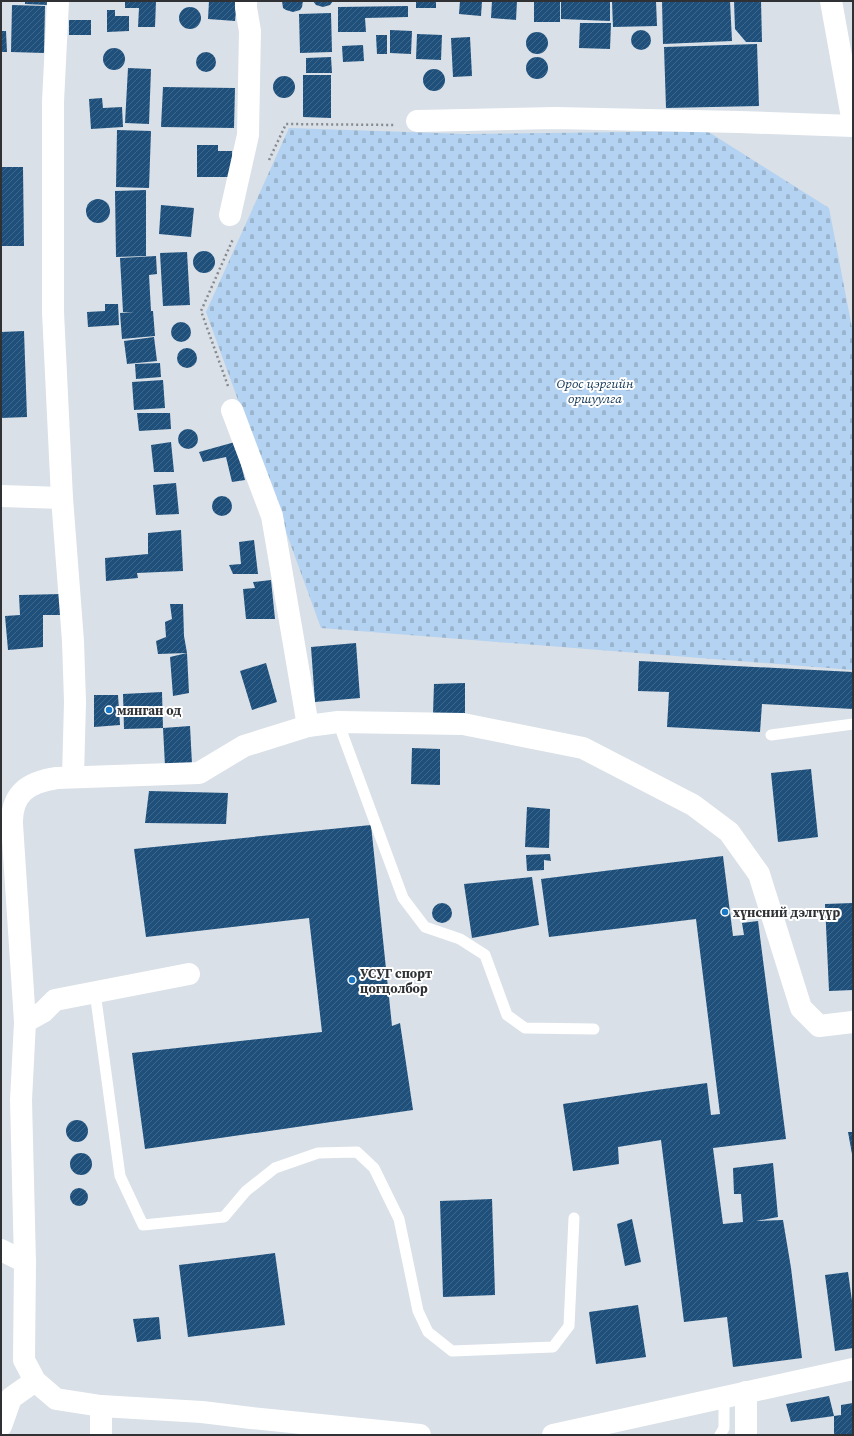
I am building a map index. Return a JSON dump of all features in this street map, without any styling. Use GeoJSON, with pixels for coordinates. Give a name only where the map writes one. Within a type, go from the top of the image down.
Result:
{"type":"FeatureCollection","features":[{"type":"Feature","properties":{"kind":"street"},"geometry":{"type":"LineString","coordinates":[[58,1],[53,102],[53,312],[62,498],[73,641],[75,702],[73,777]]}},
{"type":"Feature","properties":{"kind":"street"},"geometry":{"type":"LineString","coordinates":[[233,224],[248,135],[250,31],[246,1]]}},
{"type":"Feature","properties":{"kind":"street"},"geometry":{"type":"LineString","coordinates":[[417,121],[555,118],[853,125],[831,1]]}},
{"type":"Feature","properties":{"kind":"street"},"geometry":{"type":"LineString","coordinates":[[232,410],[272,516],[308,726]]}},
{"type":"Feature","properties":{"kind":"street"},"geometry":{"type":"LineString","coordinates":[[1,496],[62,498]]}},
{"type":"Feature","properties":{"kind":"street"},"geometry":{"type":"LineString","coordinates":[[420,1435],[284,1428],[202,1412],[101,1406],[56,1399],[35,1381],[24,1360],[25,1262],[21,1100],[25,1022],[12,828],[12,809],[19,796],[30,786],[49,779],[199,773],[244,746],[308,726],[338,722],[463,724],[583,748],[693,805],[729,832],[759,874],[801,1008],[819,1026],[853,1022]]}},
{"type":"Feature","properties":{"kind":"street"},"geometry":{"type":"LineString","coordinates":[[25,1022],[43,1012],[55,1000],[190,974]]}},
{"type":"Feature","properties":{"kind":"street"},"geometry":{"type":"LineString","coordinates":[[1,1250],[25,1262]]}},
{"type":"Feature","properties":{"kind":"street"},"geometry":{"type":"LineString","coordinates":[[553,1435],[853,1369]]}},
{"type":"Feature","properties":{"kind":"street"},"geometry":{"type":"LineString","coordinates":[[1,1426],[11,1398],[35,1381]]}},
{"type":"Feature","properties":{"kind":"street"},"geometry":{"type":"LineString","coordinates":[[746,1392],[746,1435]]}},
{"type":"Feature","properties":{"kind":"street"},"geometry":{"type":"LineString","coordinates":[[101,1406],[101,1435]]}},
{"type":"Feature","properties":{"kind":"lane"},"geometry":{"type":"LineString","coordinates":[[338,722],[403,898],[425,926],[460,939],[485,955],[507,1015],[525,1028],[594,1029]]}},
{"type":"Feature","properties":{"kind":"lane"},"geometry":{"type":"LineString","coordinates":[[771,735],[853,724]]}},
{"type":"Feature","properties":{"kind":"lane"},"geometry":{"type":"LineString","coordinates":[[95,992],[120,1176],[143,1224],[224,1217],[246,1191],[275,1168],[318,1153],[357,1152],[374,1168],[398,1219],[418,1311],[428,1332],[452,1351],[553,1346],[569,1326],[574,1218]]}},
{"type":"Feature","properties":{"kind":"lane"},"geometry":{"type":"LineString","coordinates":[[720,1435],[724,1428],[724,1398]]}},
{"type":"Feature","properties":{"kind":"path"},"geometry":{"type":"LineString","coordinates":[[267,163],[286,124],[411,125],[417,121]]}},
{"type":"Feature","properties":{"kind":"path"},"geometry":{"type":"LineString","coordinates":[[232,410],[231,394],[201,311],[233,224]]}},
{"type":"Feature","properties":{"kind":"green space","name":"Орос цэргийн оршуулга"},"geometry":{"type":"Polygon","coordinates":[[[289,128],[466,134],[707,131],[829,208],[853,333],[853,670],[321,628],[206,312],[289,128]]]}},
{"type":"Feature","properties":{"kind":"building"},"geometry":{"type":"Polygon","coordinates":[[[25,1],[47,1],[47,5],[25,4],[25,1]]]}},
{"type":"Feature","properties":{"kind":"building"},"geometry":{"type":"Polygon","coordinates":[[[125,1],[156,1],[155,27],[138,27],[139,8],[125,8],[125,1]]]}},
{"type":"Feature","properties":{"kind":"building"},"geometry":{"type":"Polygon","coordinates":[[[209,1],[237,1],[235,21],[208,19],[209,1]]]}},
{"type":"Feature","properties":{"kind":"building"},"geometry":{"type":"Polygon","coordinates":[[[282,1],[303,1],[300,10],[293,12],[283,8],[282,1]]]}},
{"type":"Feature","properties":{"kind":"building"},"geometry":{"type":"Polygon","coordinates":[[[313,1],[333,1],[330,5],[323,7],[316,5],[313,1]]]}},
{"type":"Feature","properties":{"kind":"building"},"geometry":{"type":"Polygon","coordinates":[[[416,1],[436,1],[436,8],[416,8],[416,1]]]}},
{"type":"Feature","properties":{"kind":"building"},"geometry":{"type":"Polygon","coordinates":[[[460,1],[482,1],[481,16],[459,14],[460,1]]]}},
{"type":"Feature","properties":{"kind":"building"},"geometry":{"type":"Polygon","coordinates":[[[492,1],[517,1],[516,20],[491,18],[492,1]]]}},
{"type":"Feature","properties":{"kind":"building"},"geometry":{"type":"Polygon","coordinates":[[[534,1],[560,1],[560,22],[534,22],[534,1]]]}},
{"type":"Feature","properties":{"kind":"building"},"geometry":{"type":"Polygon","coordinates":[[[561,1],[610,1],[610,21],[561,19],[561,1]]]}},
{"type":"Feature","properties":{"kind":"building"},"geometry":{"type":"Polygon","coordinates":[[[612,1],[656,1],[657,26],[613,27],[612,1]]]}},
{"type":"Feature","properties":{"kind":"building"},"geometry":{"type":"Polygon","coordinates":[[[662,1],[730,1],[732,41],[663,44],[662,1]]]}},
{"type":"Feature","properties":{"kind":"building"},"geometry":{"type":"Polygon","coordinates":[[[734,1],[761,1],[762,42],[746,42],[735,29],[734,1]]]}},
{"type":"Feature","properties":{"kind":"building"},"geometry":{"type":"Polygon","coordinates":[[[12,5],[45,6],[44,53],[11,52],[12,5]]]}},
{"type":"Feature","properties":{"kind":"building"},"geometry":{"type":"Polygon","coordinates":[[[408,6],[408,17],[365,18],[366,32],[338,32],[338,7],[408,6]]]}},
{"type":"Feature","properties":{"kind":"building"},"geometry":{"type":"Polygon","coordinates":[[[190,7],[198,10],[201,18],[198,26],[190,29],[182,26],[179,18],[182,10],[190,7]]]}},
{"type":"Feature","properties":{"kind":"building"},"geometry":{"type":"Polygon","coordinates":[[[107,10],[115,10],[115,16],[129,16],[129,31],[107,32],[107,10]]]}},
{"type":"Feature","properties":{"kind":"building"},"geometry":{"type":"Polygon","coordinates":[[[331,13],[332,52],[300,53],[299,14],[331,13]]]}},
{"type":"Feature","properties":{"kind":"building"},"geometry":{"type":"Polygon","coordinates":[[[69,20],[91,20],[91,35],[69,35],[69,20]]]}},
{"type":"Feature","properties":{"kind":"building"},"geometry":{"type":"Polygon","coordinates":[[[580,23],[611,23],[610,49],[579,48],[580,23]]]}},
{"type":"Feature","properties":{"kind":"building"},"geometry":{"type":"Polygon","coordinates":[[[390,30],[412,31],[411,54],[390,53],[390,30]]]}},
{"type":"Feature","properties":{"kind":"building"},"geometry":{"type":"Polygon","coordinates":[[[641,30],[648,33],[651,40],[648,47],[641,50],[634,47],[631,40],[634,33],[641,30]]]}},
{"type":"Feature","properties":{"kind":"building"},"geometry":{"type":"Polygon","coordinates":[[[1,31],[6,31],[7,52],[1,52],[1,31]]]}},
{"type":"Feature","properties":{"kind":"building"},"geometry":{"type":"Polygon","coordinates":[[[537,32],[545,35],[548,43],[545,51],[537,54],[529,51],[526,43],[529,35],[537,32]]]}},
{"type":"Feature","properties":{"kind":"building"},"geometry":{"type":"Polygon","coordinates":[[[417,34],[442,35],[441,60],[416,59],[417,34]]]}},
{"type":"Feature","properties":{"kind":"building"},"geometry":{"type":"Polygon","coordinates":[[[376,35],[387,35],[387,54],[377,54],[376,35]]]}},
{"type":"Feature","properties":{"kind":"building"},"geometry":{"type":"Polygon","coordinates":[[[470,37],[472,76],[453,77],[451,38],[470,37]]]}},
{"type":"Feature","properties":{"kind":"building"},"geometry":{"type":"Polygon","coordinates":[[[757,44],[759,106],[666,108],[664,47],[757,44]]]}},
{"type":"Feature","properties":{"kind":"building"},"geometry":{"type":"Polygon","coordinates":[[[363,45],[364,61],[343,62],[342,46],[363,45]]]}},
{"type":"Feature","properties":{"kind":"building"},"geometry":{"type":"Polygon","coordinates":[[[114,48],[122,51],[125,59],[122,67],[114,70],[106,67],[103,59],[106,51],[114,48]]]}},
{"type":"Feature","properties":{"kind":"building"},"geometry":{"type":"Polygon","coordinates":[[[202,52],[210,52],[216,58],[216,66],[210,72],[202,72],[196,66],[196,58],[202,52]]]}},
{"type":"Feature","properties":{"kind":"building"},"geometry":{"type":"Polygon","coordinates":[[[331,57],[332,73],[306,73],[306,58],[331,57]]]}},
{"type":"Feature","properties":{"kind":"building"},"geometry":{"type":"Polygon","coordinates":[[[537,57],[545,60],[548,68],[545,76],[537,79],[529,76],[526,68],[529,60],[537,57]]]}},
{"type":"Feature","properties":{"kind":"building"},"geometry":{"type":"Polygon","coordinates":[[[128,68],[151,69],[149,124],[125,123],[128,68]]]}},
{"type":"Feature","properties":{"kind":"building"},"geometry":{"type":"Polygon","coordinates":[[[434,69],[442,72],[445,80],[442,88],[434,91],[426,88],[423,80],[426,72],[434,69]]]}},
{"type":"Feature","properties":{"kind":"building"},"geometry":{"type":"Polygon","coordinates":[[[303,75],[331,75],[331,118],[303,117],[303,75]]]}},
{"type":"Feature","properties":{"kind":"building"},"geometry":{"type":"Polygon","coordinates":[[[284,76],[292,79],[295,87],[292,95],[284,98],[276,95],[273,87],[276,79],[284,76]]]}},
{"type":"Feature","properties":{"kind":"building"},"geometry":{"type":"Polygon","coordinates":[[[163,87],[235,88],[234,128],[161,127],[163,87]]]}},
{"type":"Feature","properties":{"kind":"building"},"geometry":{"type":"Polygon","coordinates":[[[102,98],[103,108],[122,107],[123,127],[91,129],[89,99],[102,98]]]}},
{"type":"Feature","properties":{"kind":"building"},"geometry":{"type":"Polygon","coordinates":[[[117,130],[151,131],[149,188],[116,187],[117,130]]]}},
{"type":"Feature","properties":{"kind":"building"},"geometry":{"type":"Polygon","coordinates":[[[197,145],[218,145],[218,151],[232,151],[232,177],[197,177],[197,145]]]}},
{"type":"Feature","properties":{"kind":"building"},"geometry":{"type":"Polygon","coordinates":[[[1,167],[23,167],[24,246],[1,246],[1,167]]]}},
{"type":"Feature","properties":{"kind":"building"},"geometry":{"type":"Polygon","coordinates":[[[146,190],[146,256],[116,257],[115,191],[146,190]]]}},
{"type":"Feature","properties":{"kind":"building"},"geometry":{"type":"Polygon","coordinates":[[[98,199],[107,202],[110,211],[107,220],[98,223],[89,220],[86,211],[89,202],[98,199]]]}},
{"type":"Feature","properties":{"kind":"building"},"geometry":{"type":"Polygon","coordinates":[[[161,205],[194,208],[191,237],[159,234],[161,205]]]}},
{"type":"Feature","properties":{"kind":"building"},"geometry":{"type":"Polygon","coordinates":[[[204,251],[212,254],[215,262],[212,270],[204,273],[196,270],[193,262],[196,254],[204,251]]]}},
{"type":"Feature","properties":{"kind":"building"},"geometry":{"type":"Polygon","coordinates":[[[187,252],[190,305],[163,306],[160,253],[187,252]]]}},
{"type":"Feature","properties":{"kind":"building"},"geometry":{"type":"Polygon","coordinates":[[[156,256],[157,274],[149,275],[151,311],[153,311],[155,336],[122,339],[120,313],[134,312],[123,312],[120,258],[156,256]]]}},
{"type":"Feature","properties":{"kind":"building"},"geometry":{"type":"Polygon","coordinates":[[[105,304],[118,304],[119,325],[88,327],[87,312],[105,311],[105,304]]]}},
{"type":"Feature","properties":{"kind":"building"},"geometry":{"type":"Polygon","coordinates":[[[181,322],[188,325],[191,332],[188,339],[181,342],[174,339],[171,332],[174,325],[181,322]]]}},
{"type":"Feature","properties":{"kind":"building"},"geometry":{"type":"Polygon","coordinates":[[[24,331],[27,417],[1,418],[1,332],[24,331]]]}},
{"type":"Feature","properties":{"kind":"building"},"geometry":{"type":"Polygon","coordinates":[[[154,337],[157,361],[127,364],[124,341],[154,337]]]}},
{"type":"Feature","properties":{"kind":"building"},"geometry":{"type":"Polygon","coordinates":[[[187,348],[194,351],[197,358],[194,365],[187,368],[180,365],[177,358],[180,351],[187,348]]]}},
{"type":"Feature","properties":{"kind":"building"},"geometry":{"type":"Polygon","coordinates":[[[160,363],[161,377],[136,379],[135,364],[160,363]]]}},
{"type":"Feature","properties":{"kind":"building"},"geometry":{"type":"Polygon","coordinates":[[[163,380],[165,408],[134,410],[132,382],[163,380]]]}},
{"type":"Feature","properties":{"kind":"building"},"geometry":{"type":"Polygon","coordinates":[[[137,413],[170,413],[171,429],[139,431],[137,413]]]}},
{"type":"Feature","properties":{"kind":"building"},"geometry":{"type":"Polygon","coordinates":[[[188,429],[195,432],[198,439],[195,446],[188,449],[181,446],[178,439],[181,432],[188,429]]]}},
{"type":"Feature","properties":{"kind":"building"},"geometry":{"type":"Polygon","coordinates":[[[171,442],[174,472],[154,472],[151,445],[171,442]]]}},
{"type":"Feature","properties":{"kind":"building"},"geometry":{"type":"Polygon","coordinates":[[[235,442],[245,480],[232,482],[226,457],[203,462],[199,452],[235,442]]]}},
{"type":"Feature","properties":{"kind":"building"},"geometry":{"type":"Polygon","coordinates":[[[176,483],[179,514],[156,515],[153,485],[176,483]]]}},
{"type":"Feature","properties":{"kind":"building"},"geometry":{"type":"Polygon","coordinates":[[[222,496],[229,499],[232,506],[229,513],[222,516],[215,513],[212,506],[215,499],[222,496]]]}},
{"type":"Feature","properties":{"kind":"building"},"geometry":{"type":"Polygon","coordinates":[[[181,530],[183,571],[137,573],[138,578],[106,581],[105,558],[148,554],[148,533],[181,530]]]}},
{"type":"Feature","properties":{"kind":"building"},"geometry":{"type":"Polygon","coordinates":[[[254,540],[258,574],[233,574],[229,565],[241,564],[239,542],[254,540]]]}},
{"type":"Feature","properties":{"kind":"building"},"geometry":{"type":"Polygon","coordinates":[[[271,580],[275,619],[246,619],[243,589],[255,588],[253,582],[271,580]]]}},
{"type":"Feature","properties":{"kind":"building"},"geometry":{"type":"Polygon","coordinates":[[[62,594],[63,615],[43,615],[43,647],[8,650],[5,616],[20,615],[19,595],[62,594]]]}},
{"type":"Feature","properties":{"kind":"building"},"geometry":{"type":"Polygon","coordinates":[[[170,604],[183,604],[184,636],[187,653],[158,654],[156,641],[166,637],[165,622],[172,619],[170,604]]]}},
{"type":"Feature","properties":{"kind":"building"},"geometry":{"type":"Polygon","coordinates":[[[356,643],[360,698],[315,702],[311,647],[356,643]]]}},
{"type":"Feature","properties":{"kind":"building"},"geometry":{"type":"Polygon","coordinates":[[[187,653],[189,693],[173,696],[170,657],[187,653]]]}},
{"type":"Feature","properties":{"kind":"building"},"geometry":{"type":"Polygon","coordinates":[[[639,661],[853,672],[853,709],[762,704],[760,732],[667,727],[669,692],[638,691],[639,661]]]}},
{"type":"Feature","properties":{"kind":"building"},"geometry":{"type":"Polygon","coordinates":[[[266,663],[277,702],[252,710],[240,671],[266,663]]]}},
{"type":"Feature","properties":{"kind":"building"},"geometry":{"type":"Polygon","coordinates":[[[465,683],[465,713],[433,714],[434,684],[465,683]]]}},
{"type":"Feature","properties":{"kind":"building"},"geometry":{"type":"Polygon","coordinates":[[[162,692],[163,728],[124,729],[123,694],[162,692]]]}},
{"type":"Feature","properties":{"kind":"building"},"geometry":{"type":"Polygon","coordinates":[[[94,695],[118,695],[120,725],[94,727],[94,695]]]}},
{"type":"Feature","properties":{"kind":"building"},"geometry":{"type":"Polygon","coordinates":[[[190,726],[192,764],[165,766],[163,728],[190,726]]]}},
{"type":"Feature","properties":{"kind":"building"},"geometry":{"type":"Polygon","coordinates":[[[412,748],[440,749],[440,785],[411,784],[412,748]]]}},
{"type":"Feature","properties":{"kind":"building"},"geometry":{"type":"Polygon","coordinates":[[[811,769],[818,837],[778,842],[771,773],[811,769]]]}},
{"type":"Feature","properties":{"kind":"building"},"geometry":{"type":"Polygon","coordinates":[[[149,791],[228,793],[226,824],[145,823],[149,791]]]}},
{"type":"Feature","properties":{"kind":"building"},"geometry":{"type":"Polygon","coordinates":[[[527,807],[550,809],[549,848],[525,847],[527,807]]]}},
{"type":"Feature","properties":{"kind":"building","name":"УСУГ спорт цогцолбор"},"geometry":{"type":"Polygon","coordinates":[[[371,825],[392,1026],[400,1023],[413,1110],[145,1149],[132,1053],[322,1032],[309,918],[146,937],[134,849],[371,825]]]}},
{"type":"Feature","properties":{"kind":"building"},"geometry":{"type":"Polygon","coordinates":[[[550,854],[551,861],[544,860],[544,870],[527,871],[526,855],[550,854]]]}},
{"type":"Feature","properties":{"kind":"building"},"geometry":{"type":"Polygon","coordinates":[[[723,856],[733,936],[744,935],[742,923],[758,921],[786,1139],[713,1148],[723,1224],[743,1222],[741,1194],[734,1194],[733,1168],[773,1163],[778,1217],[756,1221],[783,1220],[791,1268],[802,1358],[733,1367],[727,1317],[684,1322],[661,1140],[618,1147],[619,1164],[573,1171],[563,1104],[707,1083],[711,1115],[720,1114],[696,919],[549,937],[541,879],[723,856]]]}},
{"type":"Feature","properties":{"kind":"building"},"geometry":{"type":"Polygon","coordinates":[[[532,877],[539,925],[472,938],[464,884],[532,877]]]}},
{"type":"Feature","properties":{"kind":"building"},"geometry":{"type":"Polygon","coordinates":[[[442,903],[449,906],[452,913],[449,920],[442,923],[435,920],[432,913],[435,906],[442,903]]]}},
{"type":"Feature","properties":{"kind":"building"},"geometry":{"type":"Polygon","coordinates":[[[853,903],[853,990],[829,991],[825,904],[853,903]]]}},
{"type":"Feature","properties":{"kind":"building"},"geometry":{"type":"Polygon","coordinates":[[[77,1120],[81,1121],[87,1127],[87,1135],[81,1141],[77,1142],[73,1141],[67,1135],[66,1131],[67,1127],[73,1121],[77,1120]]]}},
{"type":"Feature","properties":{"kind":"building"},"geometry":{"type":"Polygon","coordinates":[[[848,1132],[853,1132],[853,1154],[852,1154],[848,1132]]]}},
{"type":"Feature","properties":{"kind":"building"},"geometry":{"type":"Polygon","coordinates":[[[81,1153],[89,1156],[92,1164],[89,1172],[81,1175],[73,1172],[70,1164],[73,1156],[81,1153]]]}},
{"type":"Feature","properties":{"kind":"building"},"geometry":{"type":"Polygon","coordinates":[[[75,1188],[83,1188],[88,1193],[86,1204],[83,1206],[75,1206],[70,1201],[70,1193],[75,1188]]]}},
{"type":"Feature","properties":{"kind":"building"},"geometry":{"type":"Polygon","coordinates":[[[492,1199],[495,1295],[443,1297],[440,1201],[492,1199]]]}},
{"type":"Feature","properties":{"kind":"building"},"geometry":{"type":"Polygon","coordinates":[[[632,1219],[641,1262],[625,1266],[617,1224],[632,1219]]]}},
{"type":"Feature","properties":{"kind":"building"},"geometry":{"type":"Polygon","coordinates":[[[275,1253],[285,1325],[188,1337],[179,1265],[275,1253]]]}},
{"type":"Feature","properties":{"kind":"building"},"geometry":{"type":"Polygon","coordinates":[[[848,1272],[853,1301],[853,1348],[835,1351],[825,1275],[848,1272]]]}},
{"type":"Feature","properties":{"kind":"building"},"geometry":{"type":"Polygon","coordinates":[[[638,1305],[646,1357],[596,1364],[589,1312],[638,1305]]]}},
{"type":"Feature","properties":{"kind":"building"},"geometry":{"type":"Polygon","coordinates":[[[159,1317],[161,1339],[137,1342],[133,1319],[159,1317]]]}},
{"type":"Feature","properties":{"kind":"building"},"geometry":{"type":"Polygon","coordinates":[[[829,1396],[834,1416],[791,1422],[786,1404],[829,1396]]]}},
{"type":"Feature","properties":{"kind":"building"},"geometry":{"type":"Polygon","coordinates":[[[853,1403],[853,1435],[834,1435],[834,1416],[841,1415],[841,1405],[853,1403]]]}},
{"type":"Feature","properties":{"kind":"place","name":"мянган од"},"geometry":{"type":"Point","coordinates":[109,710]}},
{"type":"Feature","properties":{"kind":"place","name":"хүнсний дэлгүүр"},"geometry":{"type":"Point","coordinates":[725,912]}},
{"type":"Feature","properties":{"kind":"place","name":"УСУГ спорт цогцолбор"},"geometry":{"type":"Point","coordinates":[352,980]}}]}
